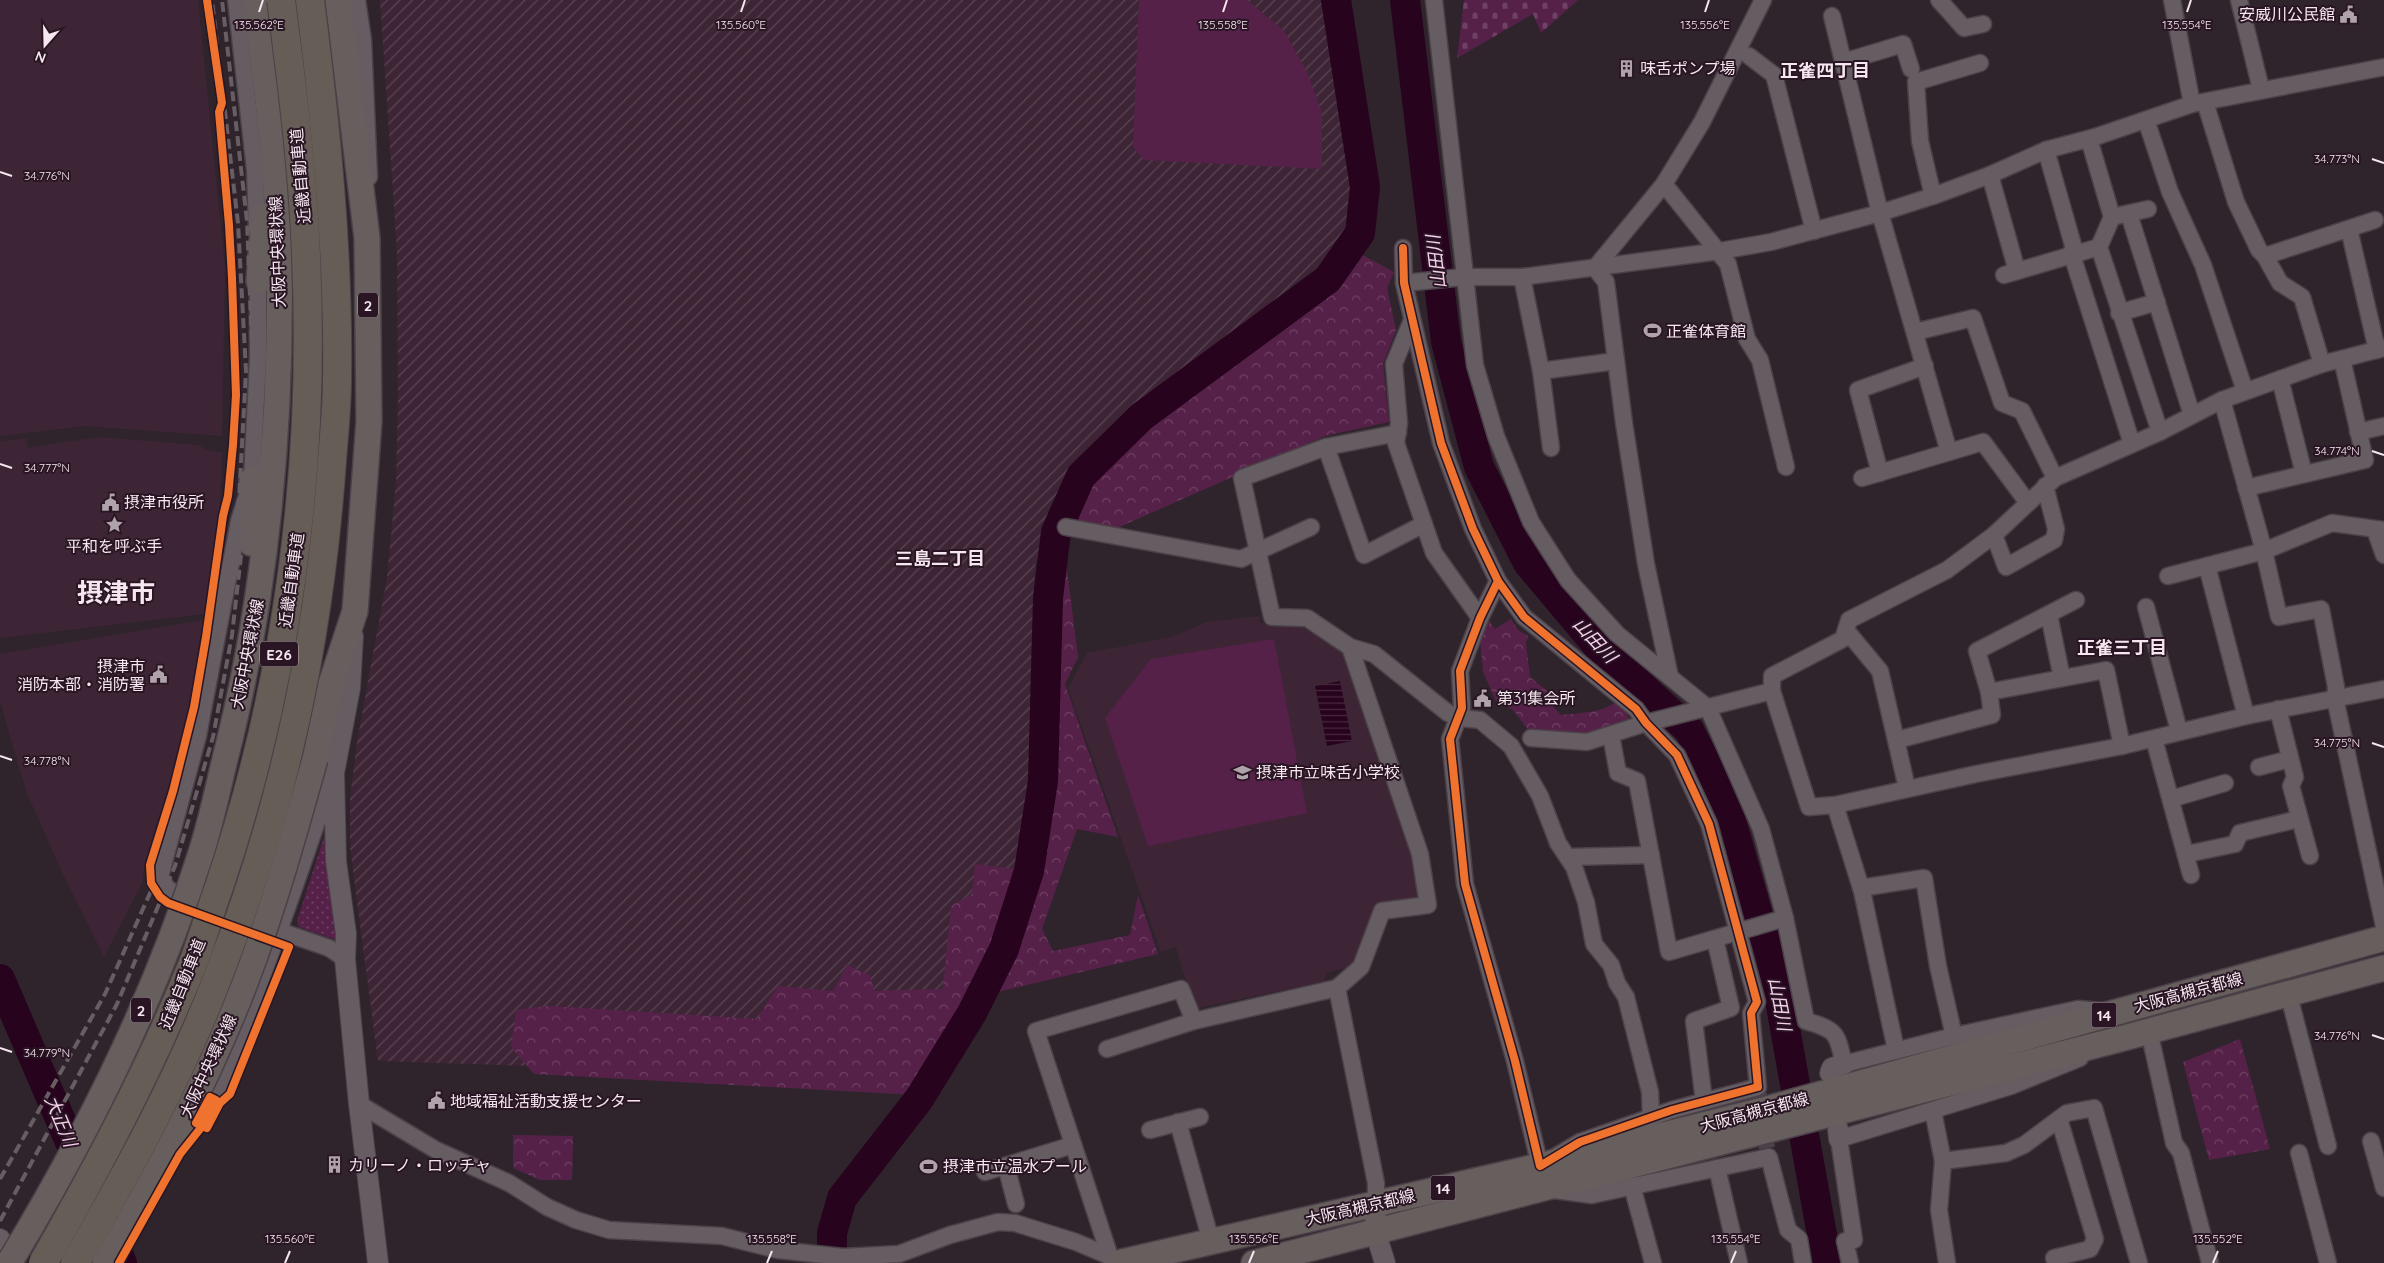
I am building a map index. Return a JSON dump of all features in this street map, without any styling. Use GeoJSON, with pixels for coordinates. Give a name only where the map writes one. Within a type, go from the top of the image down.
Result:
{"type":"FeatureCollection","features":[{"type":"Feature","properties":{"kind":"highway","name":"近畿自動車道"},"geometry":{"type":"LineString","coordinates":[[43,1263],[96,1171],[149,1066],[192,965],[233,846],[264,733],[279,655],[301,507],[308,382],[306,256],[291,73],[281,0]]}},
{"type":"Feature","properties":{"kind":"highway","name":"近畿自動車道"},"geometry":{"type":"LineString","coordinates":[[75,1263],[120,1185],[172,1083],[219,974],[260,854],[290,741],[314,631],[329,510],[337,383],[335,255],[319,72],[310,0]]}},
{"type":"Feature","properties":{"kind":"main road","name":"大阪中央環状線"},"geometry":{"type":"LineString","coordinates":[[10,1263],[77,1144],[162,963],[201,852],[230,739],[251,642],[268,527],[279,397],[279,254],[271,133],[256,0]]}},
{"type":"Feature","properties":{"kind":"main road","name":"大阪中央環状線"},"geometry":{"type":"LineString","coordinates":[[105,1263],[133,1216],[198,1093],[245,984],[286,864],[324,766],[331,684],[355,611],[369,421],[367,238],[338,0]]}},
{"type":"Feature","properties":{"kind":"main road"},"geometry":{"type":"LineString","coordinates":[[259,281],[271,133]]}},
{"type":"Feature","properties":{"kind":"main road"},"geometry":{"type":"LineString","coordinates":[[251,642],[252,480]]}},
{"type":"Feature","properties":{"kind":"main road","name":"大阪高槻京都線"},"geometry":{"type":"LineString","coordinates":[[1262,1262],[1375,1231],[1541,1177],[1834,1102],[2113,1012],[2384,938]]}},
{"type":"Feature","properties":{"kind":"main road","name":"大阪高槻京都線"},"geometry":{"type":"LineString","coordinates":[[1834,1102],[2120,1039],[2288,992],[2384,968]]}},
{"type":"Feature","properties":{"kind":"main road","name":"大阪高槻京都線"},"geometry":{"type":"LineString","coordinates":[[1113,1261],[1376,1204],[1541,1177]]}},
{"type":"Feature","properties":{"kind":"street"},"geometry":{"type":"LineString","coordinates":[[236,0],[255,170],[259,281],[258,358],[252,480],[238,521],[198,736],[160,877],[167,888],[181,897],[329,948],[345,959]]}},
{"type":"Feature","properties":{"kind":"street"},"geometry":{"type":"LineString","coordinates":[[357,0],[363,40],[370,160],[367,238]]}},
{"type":"Feature","properties":{"kind":"street"},"geometry":{"type":"LineString","coordinates":[[1434,0],[1475,365],[1496,436],[1530,522],[1568,580],[1617,634],[1708,708],[1761,829],[1785,918],[1806,1021],[1828,1027],[1838,1039],[1834,1102],[1854,1240],[1846,1241],[1850,1263]]}},
{"type":"Feature","properties":{"kind":"street"},"geometry":{"type":"LineString","coordinates":[[1595,268],[1664,184],[1702,122],[1763,0]]}},
{"type":"Feature","properties":{"kind":"street"},"geometry":{"type":"LineString","coordinates":[[1939,0],[1964,28],[1983,24]]}},
{"type":"Feature","properties":{"kind":"street"},"geometry":{"type":"LineString","coordinates":[[2172,0],[2199,103],[2236,202],[2259,250],[2265,256],[2280,284],[2302,297],[2322,364]]}},
{"type":"Feature","properties":{"kind":"street"},"geometry":{"type":"LineString","coordinates":[[2239,0],[2261,89]]}},
{"type":"Feature","properties":{"kind":"street"},"geometry":{"type":"LineString","coordinates":[[1832,16],[1880,213],[1949,452]]}},
{"type":"Feature","properties":{"kind":"street"},"geometry":{"type":"LineString","coordinates":[[1843,62],[1903,44],[1912,69]]}},
{"type":"Feature","properties":{"kind":"street"},"geometry":{"type":"LineString","coordinates":[[1749,56],[1774,75],[1814,231]]}},
{"type":"Feature","properties":{"kind":"street"},"geometry":{"type":"LineString","coordinates":[[1933,196],[1920,141],[1916,82],[1980,63]]}},
{"type":"Feature","properties":{"kind":"street"},"geometry":{"type":"LineString","coordinates":[[1404,283],[1464,277],[1522,277],[1720,251],[1771,242],[1880,213],[1933,196],[1990,175],[2046,150],[2089,139],[2199,103],[2261,89],[2384,67]]}},
{"type":"Feature","properties":{"kind":"street"},"geometry":{"type":"LineString","coordinates":[[2146,120],[2170,192],[2203,265],[2245,391]]}},
{"type":"Feature","properties":{"kind":"street"},"geometry":{"type":"LineString","coordinates":[[2089,139],[2112,217],[2099,247],[2119,313],[2160,432]]}},
{"type":"Feature","properties":{"kind":"street"},"geometry":{"type":"LineString","coordinates":[[2046,150],[2073,245],[2072,255],[2132,444]]}},
{"type":"Feature","properties":{"kind":"street"},"geometry":{"type":"LineString","coordinates":[[1990,175],[2010,273],[2099,247]]}},
{"type":"Feature","properties":{"kind":"street"},"geometry":{"type":"LineString","coordinates":[[1664,184],[1720,251],[1728,264],[1747,339],[1760,360],[1786,467]]}},
{"type":"Feature","properties":{"kind":"street"},"geometry":{"type":"LineString","coordinates":[[2112,217],[2148,209]]}},
{"type":"Feature","properties":{"kind":"street"},"geometry":{"type":"LineString","coordinates":[[2129,214],[2192,415]]}},
{"type":"Feature","properties":{"kind":"street"},"geometry":{"type":"LineString","coordinates":[[2265,256],[2375,220]]}},
{"type":"Feature","properties":{"kind":"street"},"geometry":{"type":"LineString","coordinates":[[2349,229],[2380,349],[2322,364],[2222,400],[2160,432],[2050,482],[1994,535],[1947,570],[1849,620],[1843,639],[1772,676],[1772,691],[1809,808],[1835,805],[1907,788],[2122,746],[2278,709],[2384,689]]}},
{"type":"Feature","properties":{"kind":"street"},"geometry":{"type":"LineString","coordinates":[[1403,248],[1404,283],[1441,443],[1473,529],[1498,580],[1524,617],[1636,709],[1646,723],[1677,755],[1709,824],[1757,1002],[1751,1013],[1765,1121],[1788,1230],[1799,1239],[1803,1263]]}},
{"type":"Feature","properties":{"kind":"street"},"geometry":{"type":"LineString","coordinates":[[1595,268],[1606,282],[1646,564],[1670,677]]}},
{"type":"Feature","properties":{"kind":"street"},"geometry":{"type":"LineString","coordinates":[[1522,277],[1541,371],[1552,448]]}},
{"type":"Feature","properties":{"kind":"street"},"geometry":{"type":"LineString","coordinates":[[2119,313],[2157,302]]}},
{"type":"Feature","properties":{"kind":"street"},"geometry":{"type":"LineString","coordinates":[[1915,332],[1972,318],[2002,403],[2022,411],[2050,482],[2056,529],[2054,540],[2006,567],[1994,535]]}},
{"type":"Feature","properties":{"kind":"street"},"geometry":{"type":"LineString","coordinates":[[1412,320],[1394,364],[1399,423],[1396,444],[1434,553],[1480,618]]}},
{"type":"Feature","properties":{"kind":"street"},"geometry":{"type":"LineString","coordinates":[[2246,488],[2364,460],[2342,359]]}},
{"type":"Feature","properties":{"kind":"street"},"geometry":{"type":"LineString","coordinates":[[1541,371],[1616,361]]}},
{"type":"Feature","properties":{"kind":"street"},"geometry":{"type":"LineString","coordinates":[[1880,473],[1858,390],[1925,366]]}},
{"type":"Feature","properties":{"kind":"street"},"geometry":{"type":"LineString","coordinates":[[2280,379],[2304,474]]}},
{"type":"Feature","properties":{"kind":"street"},"geometry":{"type":"LineString","coordinates":[[2222,400],[2264,551],[2279,617],[2321,609],[2336,687],[2335,698],[2384,926]]}},
{"type":"Feature","properties":{"kind":"street"},"geometry":{"type":"LineString","coordinates":[[2358,432],[2384,426]]}},
{"type":"Feature","properties":{"kind":"street"},"geometry":{"type":"LineString","coordinates":[[1398,433],[1326,447],[1242,478],[1272,617],[1307,618],[1350,646],[1374,654],[1448,713],[1460,718],[1480,720],[1511,746],[1540,796],[1558,843],[1574,867],[1586,902],[1594,944],[1611,965],[1617,982],[1626,997],[1650,1092],[1651,1117]]}},
{"type":"Feature","properties":{"kind":"street"},"geometry":{"type":"LineString","coordinates":[[1862,478],[1983,442],[2028,503]]}},
{"type":"Feature","properties":{"kind":"street"},"geometry":{"type":"LineString","coordinates":[[1326,447],[1364,555],[1424,524]]}},
{"type":"Feature","properties":{"kind":"street"},"geometry":{"type":"LineString","coordinates":[[2168,576],[2264,551],[2332,523],[2380,530],[2384,555]]}},
{"type":"Feature","properties":{"kind":"street"},"geometry":{"type":"LineString","coordinates":[[1066,527],[1241,559],[1311,527]]}},
{"type":"Feature","properties":{"kind":"street"},"geometry":{"type":"LineString","coordinates":[[2206,566],[2246,716]]}},
{"type":"Feature","properties":{"kind":"street"},"geometry":{"type":"LineString","coordinates":[[1498,580],[1480,618],[1460,670],[1462,708],[1460,718],[1450,739],[1465,884],[1515,1061],[1541,1177]]}},
{"type":"Feature","properties":{"kind":"street"},"geometry":{"type":"LineString","coordinates":[[1897,740],[1992,715],[1989,692],[1977,650],[2076,600]]}},
{"type":"Feature","properties":{"kind":"street"},"geometry":{"type":"LineString","coordinates":[[2146,607],[2179,731]]}},
{"type":"Feature","properties":{"kind":"street"},"geometry":{"type":"LineString","coordinates":[[2049,615],[2062,678]]}},
{"type":"Feature","properties":{"kind":"street"},"geometry":{"type":"LineString","coordinates":[[1846,630],[1880,671],[1907,788]]}},
{"type":"Feature","properties":{"kind":"street"},"geometry":{"type":"LineString","coordinates":[[1107,1049],[1194,1021],[1337,988],[1361,967],[1382,911],[1428,905],[1420,854],[1350,646]]}},
{"type":"Feature","properties":{"kind":"street"},"geometry":{"type":"LineString","coordinates":[[1989,692],[2106,670],[2122,746]]}},
{"type":"Feature","properties":{"kind":"street"},"geometry":{"type":"LineString","coordinates":[[1530,738],[1587,742],[1646,723],[1772,691]]}},
{"type":"Feature","properties":{"kind":"street"},"geometry":{"type":"LineString","coordinates":[[2278,709],[2295,777],[2291,786],[2310,856]]}},
{"type":"Feature","properties":{"kind":"street"},"geometry":{"type":"LineString","coordinates":[[1611,735],[1618,773],[1638,782],[1669,952],[1785,918]]}},
{"type":"Feature","properties":{"kind":"street"},"geometry":{"type":"LineString","coordinates":[[2154,739],[2187,854],[2191,875]]}},
{"type":"Feature","properties":{"kind":"street"},"geometry":{"type":"LineString","coordinates":[[2260,767],[2290,759]]}},
{"type":"Feature","properties":{"kind":"street"},"geometry":{"type":"LineString","coordinates":[[218,1091],[281,930],[324,766]]}},
{"type":"Feature","properties":{"kind":"street"},"geometry":{"type":"LineString","coordinates":[[324,766],[346,934],[345,959],[359,1104],[378,1263]]}},
{"type":"Feature","properties":{"kind":"street"},"geometry":{"type":"LineString","coordinates":[[2171,799],[2225,783]]}},
{"type":"Feature","properties":{"kind":"street"},"geometry":{"type":"LineString","coordinates":[[1835,805],[1861,888],[1896,1050]]}},
{"type":"Feature","properties":{"kind":"street"},"geometry":{"type":"LineString","coordinates":[[2187,854],[2235,844],[2240,833],[2299,819]]}},
{"type":"Feature","properties":{"kind":"street"},"geometry":{"type":"LineString","coordinates":[[1568,857],[1651,855]]}},
{"type":"Feature","properties":{"kind":"street"},"geometry":{"type":"LineString","coordinates":[[1861,888],[1924,878],[1938,966],[1954,1036]]}},
{"type":"Feature","properties":{"kind":"street"},"geometry":{"type":"LineString","coordinates":[[1704,1101],[1694,1021],[1731,1008],[1715,939]]}},
{"type":"Feature","properties":{"kind":"street"},"geometry":{"type":"LineString","coordinates":[[1337,988],[1376,1183],[1375,1231],[1385,1263]]}},
{"type":"Feature","properties":{"kind":"street"},"geometry":{"type":"LineString","coordinates":[[1113,1261],[1036,1031],[1181,989],[1194,1021]]}},
{"type":"Feature","properties":{"kind":"street"},"geometry":{"type":"LineString","coordinates":[[2288,992],[2328,1146]]}},
{"type":"Feature","properties":{"kind":"street"},"geometry":{"type":"LineString","coordinates":[[1834,1102],[1896,1050],[2078,1009],[2113,1012]]}},
{"type":"Feature","properties":{"kind":"street"},"geometry":{"type":"LineString","coordinates":[[2149,1031],[2174,1143],[2181,1153],[2210,1263]]}},
{"type":"Feature","properties":{"kind":"street"},"geometry":{"type":"LineString","coordinates":[[1834,1102],[1933,1111],[2063,1066],[2120,1039]]}},
{"type":"Feature","properties":{"kind":"street"},"geometry":{"type":"LineString","coordinates":[[1541,1177],[1580,1142],[1704,1101],[1765,1121]]}},
{"type":"Feature","properties":{"kind":"street"},"geometry":{"type":"LineString","coordinates":[[359,1104],[436,1150],[509,1183],[547,1207],[576,1220],[608,1230],[722,1236],[778,1250],[831,1257],[899,1254],[950,1235],[998,1222],[1024,1226],[1113,1261]]}},
{"type":"Feature","properties":{"kind":"street"},"geometry":{"type":"LineString","coordinates":[[1943,1161],[2006,1152],[2024,1145],[2067,1113],[2094,1108],[2139,1263]]}},
{"type":"Feature","properties":{"kind":"street"},"geometry":{"type":"LineString","coordinates":[[1933,1111],[1943,1161],[1939,1210],[1947,1263]]}},
{"type":"Feature","properties":{"kind":"street"},"geometry":{"type":"LineString","coordinates":[[1150,1130],[1200,1117]]}},
{"type":"Feature","properties":{"kind":"street"},"geometry":{"type":"LineString","coordinates":[[2054,1258],[2090,1249],[2095,1239],[2059,1119]]}},
{"type":"Feature","properties":{"kind":"street"},"geometry":{"type":"LineString","coordinates":[[1541,1177],[1592,1195],[1717,1168],[1765,1121]]}},
{"type":"Feature","properties":{"kind":"street"},"geometry":{"type":"LineString","coordinates":[[1178,1122],[1211,1241]]}},
{"type":"Feature","properties":{"kind":"street"},"geometry":{"type":"LineString","coordinates":[[2371,1141],[2384,1188]]}},
{"type":"Feature","properties":{"kind":"street"},"geometry":{"type":"LineString","coordinates":[[985,1172],[1073,1145]]}},
{"type":"Feature","properties":{"kind":"street"},"geometry":{"type":"LineString","coordinates":[[2299,1153],[2328,1263]]}},
{"type":"Feature","properties":{"kind":"street"},"geometry":{"type":"LineString","coordinates":[[1006,1166],[1016,1204]]}},
{"type":"Feature","properties":{"kind":"street"},"geometry":{"type":"LineString","coordinates":[[1717,1168],[1739,1263]]}},
{"type":"Feature","properties":{"kind":"street"},"geometry":{"type":"LineString","coordinates":[[1632,1186],[1653,1263]]}},
{"type":"Feature","properties":{"kind":"street"},"geometry":{"type":"LineString","coordinates":[[0,1239],[10,1263]]}},
{"type":"Feature","properties":{"kind":"shaded area"},"geometry":{"type":"Polygon","coordinates":[[[0,0],[198,0],[225,269],[222,436],[85,426],[0,436],[0,0]]]}},
{"type":"Feature","properties":{"kind":"shaded area"},"geometry":{"type":"Polygon","coordinates":[[[380,0],[1327,0],[1355,188],[1347,231],[1313,276],[1111,427],[1071,466],[1035,565],[1028,793],[1017,860],[967,995],[908,1078],[378,1061],[350,847],[350,799],[357,742],[387,578],[396,483],[398,394],[397,251],[380,0]]]}},
{"type":"Feature","properties":{"kind":"shaded area","name":"摂津市役所"},"geometry":{"type":"Polygon","coordinates":[[[99,437],[199,445],[206,450],[222,453],[218,550],[204,614],[0,638],[0,442],[26,438],[28,448],[99,437]]]}},
{"type":"Feature","properties":{"kind":"shaded area","name":"摂津市立味舌小学校"},"geometry":{"type":"Polygon","coordinates":[[[1260,616],[1260,623],[1302,622],[1351,660],[1413,856],[1421,899],[1378,906],[1354,966],[1325,973],[1325,981],[1194,1009],[1176,947],[1161,952],[1068,688],[1087,653],[1171,637],[1207,622],[1260,616]]]}},
{"type":"Feature","properties":{"kind":"shaded area"},"geometry":{"type":"Polygon","coordinates":[[[203,620],[189,712],[172,776],[145,862],[142,883],[104,957],[63,874],[26,791],[0,701],[0,654],[203,620]]]}},
{"type":"Feature","properties":{"kind":"shaded area"},"geometry":{"type":"Polygon","coordinates":[[[1340,681],[1352,741],[1327,746],[1315,686],[1340,681]]]}},
{"type":"Feature","properties":{"kind":"green space"},"geometry":{"type":"Polygon","coordinates":[[[1139,0],[1247,0],[1284,31],[1307,72],[1322,113],[1322,169],[1144,160],[1133,147],[1139,0]]]}},
{"type":"Feature","properties":{"kind":"green space"},"geometry":{"type":"Polygon","coordinates":[[[1464,0],[1578,0],[1541,33],[1533,14],[1457,58],[1464,0]]]}},
{"type":"Feature","properties":{"kind":"green space"},"geometry":{"type":"Polygon","coordinates":[[[1353,250],[1394,272],[1387,288],[1396,330],[1383,364],[1389,422],[1325,436],[1117,528],[1070,520],[1090,478],[1144,420],[1330,284],[1353,250]]]}},
{"type":"Feature","properties":{"kind":"green space"},"geometry":{"type":"Polygon","coordinates":[[[1063,538],[1078,657],[1065,684],[1118,837],[1077,829],[1042,929],[1053,951],[1130,935],[1138,895],[1158,954],[993,993],[1034,870],[1047,782],[1053,597],[1063,538]]]}},
{"type":"Feature","properties":{"kind":"green space"},"geometry":{"type":"Polygon","coordinates":[[[1486,617],[1495,629],[1511,619],[1518,630],[1528,636],[1526,644],[1530,677],[1547,691],[1544,696],[1561,715],[1598,710],[1618,701],[1624,707],[1629,719],[1618,725],[1594,732],[1533,736],[1513,710],[1496,701],[1483,672],[1480,640],[1486,617]]]}},
{"type":"Feature","properties":{"kind":"green space"},"geometry":{"type":"Polygon","coordinates":[[[1274,639],[1307,813],[1148,846],[1105,718],[1151,659],[1274,639]]]}},
{"type":"Feature","properties":{"kind":"green space"},"geometry":{"type":"Polygon","coordinates":[[[325,834],[328,834],[338,935],[334,939],[299,927],[297,921],[325,834]]]}},
{"type":"Feature","properties":{"kind":"green space"},"geometry":{"type":"Polygon","coordinates":[[[975,864],[1019,869],[997,945],[965,1010],[916,1095],[534,1074],[511,1047],[516,1010],[548,1006],[757,1019],[778,986],[833,991],[847,965],[870,975],[874,991],[943,989],[951,906],[972,894],[975,864]]]}},
{"type":"Feature","properties":{"kind":"green space"},"geometry":{"type":"Polygon","coordinates":[[[2240,1039],[2270,1149],[2209,1160],[2183,1062],[2240,1039]]]}},
{"type":"Feature","properties":{"kind":"green space"},"geometry":{"type":"Polygon","coordinates":[[[513,1135],[573,1136],[572,1180],[540,1180],[513,1168],[513,1135]]]}},
{"type":"Feature","properties":{"kind":"waterway"},"geometry":{"type":"LineString","coordinates":[[832,1263],[832,1233],[842,1198],[919,1099],[972,1013],[1004,949],[1029,871],[1043,781],[1048,598],[1056,532],[1081,476],[1141,417],[1328,279],[1360,233],[1365,187],[1336,0]]}},
{"type":"Feature","properties":{"kind":"waterway","name":"山田川"},"geometry":{"type":"LineString","coordinates":[[1405,0],[1446,342],[1479,467],[1528,563],[1597,645],[1689,730],[1725,800],[1776,978],[1827,1263]]}},
{"type":"Feature","properties":{"kind":"waterway","name":"大正川"},"geometry":{"type":"LineString","coordinates":[[0,979],[122,1263]]}},
{"type":"Feature","properties":{"kind":"tunnel"},"geometry":{"type":"LineString","coordinates":[[1759,1094],[1767,1148]]}},
{"type":"Feature","properties":{"kind":"railway"},"geometry":{"type":"LineString","coordinates":[[0,1179],[105,994],[163,864],[202,735],[223,634],[239,500],[246,371],[238,223],[212,0]]}},
{"type":"Feature","properties":{"kind":"railway"},"geometry":{"type":"LineString","coordinates":[[0,1221],[117,1004],[175,866],[213,737],[232,635],[247,503],[253,371],[247,221],[222,0]]}},
{"type":"Feature","properties":{"kind":"cycle path"},"geometry":{"type":"LineString","coordinates":[[119,1263],[180,1154],[200,1129],[216,1100],[210,1097],[196,1123],[207,1128],[220,1103],[230,1094],[289,947],[168,903],[160,897],[151,883],[150,865],[173,791],[194,707],[223,516],[228,496],[233,445],[236,395],[229,225],[219,112],[222,103],[207,0]]}},
{"type":"Feature","properties":{"kind":"cycle path"},"geometry":{"type":"LineString","coordinates":[[1403,248],[1404,283],[1441,443],[1473,529],[1498,581],[1524,617],[1636,709],[1646,723],[1677,755],[1709,824],[1757,1002],[1751,1013],[1758,1087],[1672,1110],[1580,1142],[1540,1166],[1515,1061],[1465,884],[1450,739],[1462,708],[1460,671],[1480,618],[1498,581]]}},
{"type":"Feature","properties":{"kind":"place","name":"安威川公民館"},"geometry":{"type":"Point","coordinates":[2349,14]}},
{"type":"Feature","properties":{"kind":"place","name":"味舌ポンプ場"},"geometry":{"type":"Point","coordinates":[1626,68]}},
{"type":"Feature","properties":{"kind":"place","name":"正雀体育館"},"geometry":{"type":"Point","coordinates":[1652,331]}},
{"type":"Feature","properties":{"kind":"place","name":"摂津市役所"},"geometry":{"type":"Point","coordinates":[110,502]}},
{"type":"Feature","properties":{"kind":"place","name":"平和を呼ぶ手"},"geometry":{"type":"Point","coordinates":[114,524]}},
{"type":"Feature","properties":{"kind":"place","name":"摂津市 消防本部・消防署"},"geometry":{"type":"Point","coordinates":[159,675]}},
{"type":"Feature","properties":{"kind":"place","name":"第31集会所"},"geometry":{"type":"Point","coordinates":[1483,698]}},
{"type":"Feature","properties":{"kind":"place","name":"摂津市立味舌小学校"},"geometry":{"type":"Point","coordinates":[1242,772]}},
{"type":"Feature","properties":{"kind":"place","name":"地域福祉活動支援センター"},"geometry":{"type":"Point","coordinates":[436,1101]}},
{"type":"Feature","properties":{"kind":"place","name":"カリーノ・ロッチャ"},"geometry":{"type":"Point","coordinates":[334,1165]}},
{"type":"Feature","properties":{"kind":"place","name":"摂津市立温水プール"},"geometry":{"type":"Point","coordinates":[929,1166]}},
{"type":"Feature","properties":{"kind":"district","name":"正雀四丁目"},"geometry":{"type":"Point","coordinates":[1825,70]}},
{"type":"Feature","properties":{"kind":"district","name":"三島二丁目"},"geometry":{"type":"Point","coordinates":[940,558]}},
{"type":"Feature","properties":{"kind":"district","name":"摂津市"},"geometry":{"type":"Point","coordinates":[116,592]}},
{"type":"Feature","properties":{"kind":"district","name":"正雀三丁目"},"geometry":{"type":"Point","coordinates":[2122,647]}}]}
